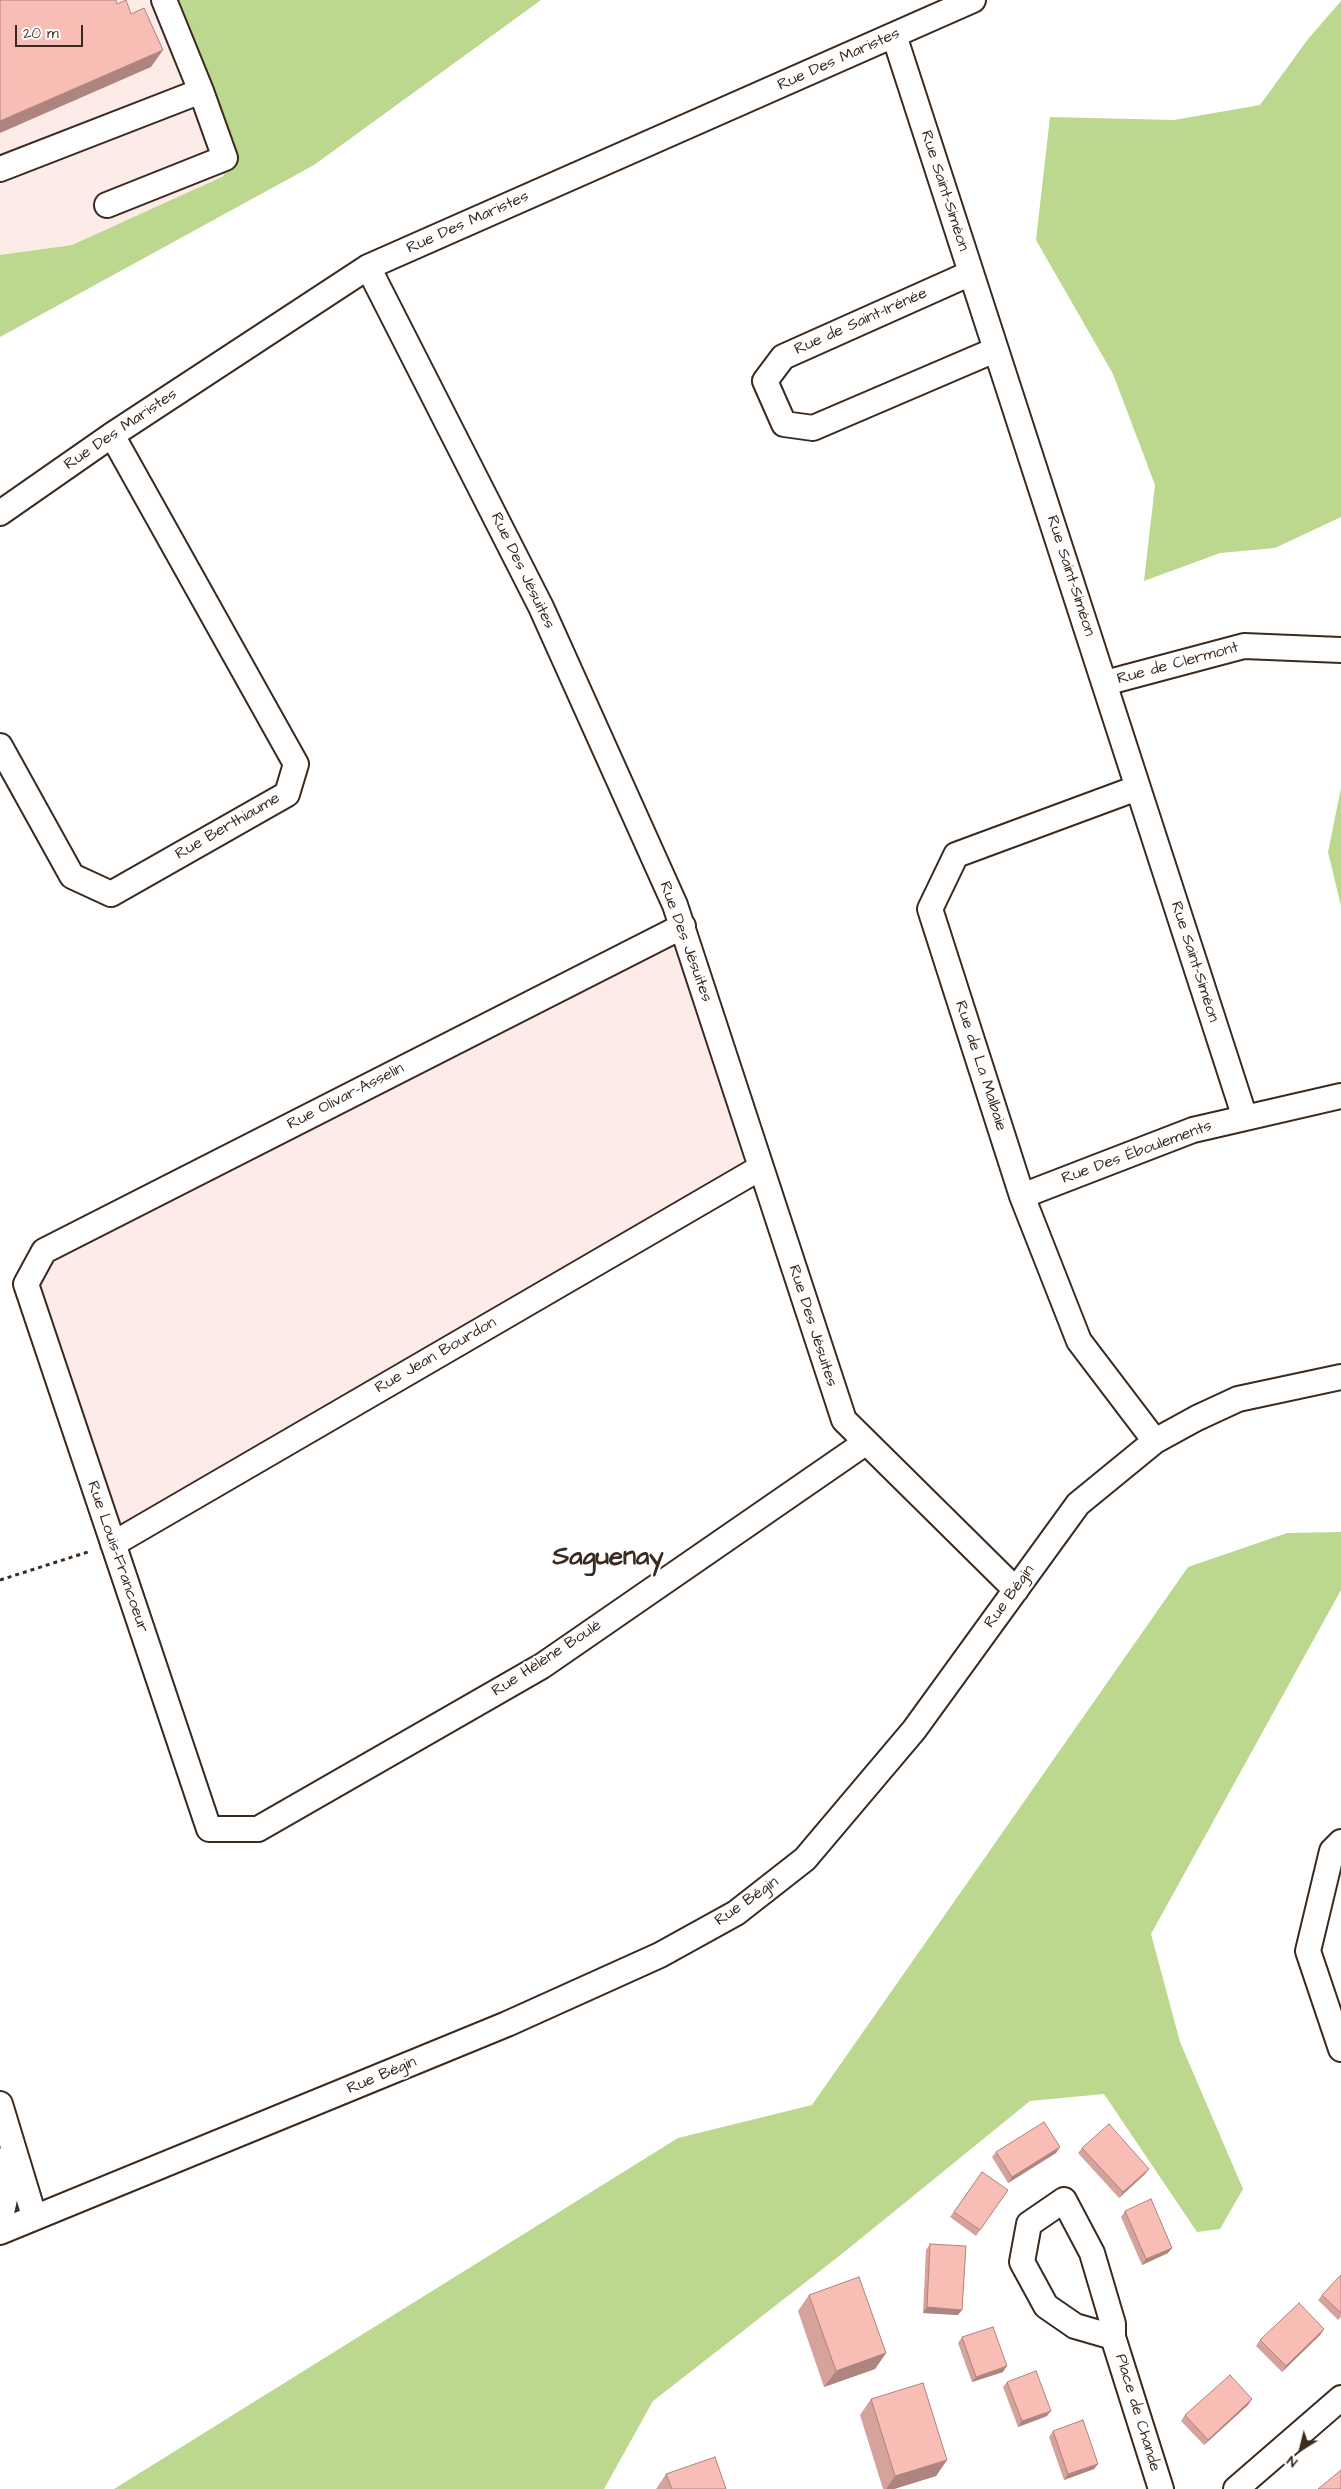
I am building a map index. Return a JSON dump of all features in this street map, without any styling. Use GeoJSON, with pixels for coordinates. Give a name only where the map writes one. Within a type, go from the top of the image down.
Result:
{"type":"FeatureCollection","features":[{"type":"Feature","properties":{"kind":"street"},"geometry":{"type":"LineString","coordinates":[[107,205],[225,158],[201,91],[164,0]]}},
{"type":"Feature","properties":{"kind":"street","name":"Rue Des Maristes"},"geometry":{"type":"LineString","coordinates":[[0,513],[112,435],[368,267],[973,0]]}},
{"type":"Feature","properties":{"kind":"street","name":"Rue Saint-Siméon"},"geometry":{"type":"LineString","coordinates":[[894,35],[1245,1118]]}},
{"type":"Feature","properties":{"kind":"street"},"geometry":{"type":"LineString","coordinates":[[0,169],[201,91]]}},
{"type":"Feature","properties":{"kind":"street","name":"Rue Des Jésuites"},"geometry":{"type":"LineString","coordinates":[[368,267],[541,607],[683,926],[760,1168],[844,1420],[865,1443],[1016,1590]]}},
{"type":"Feature","properties":{"kind":"street","name":"Rue de Saint-Irénée"},"geometry":{"type":"LineString","coordinates":[[971,273],[783,357],[765,381],[784,424],[813,428],[995,350]]}},
{"type":"Feature","properties":{"kind":"street","name":"Rue Berthiaume"},"geometry":{"type":"LineString","coordinates":[[0,746],[72,876],[112,894],[287,794],[296,764],[112,435]]}},
{"type":"Feature","properties":{"kind":"street","name":"Rue de Clermont"},"geometry":{"type":"LineString","coordinates":[[1105,683],[1244,646],[1341,650]]}},
{"type":"Feature","properties":{"kind":"street","name":"Rue de La Malbaie"},"geometry":{"type":"LineString","coordinates":[[1137,788],[956,855],[930,909],[1022,1196],[1080,1341],[1155,1441]]}},
{"type":"Feature","properties":{"kind":"street","name":"Rue Olivar-Asselin"},"geometry":{"type":"LineString","coordinates":[[26,1284],[44,1251],[683,926]]}},
{"type":"Feature","properties":{"kind":"street","name":"Rue Des Éboulements"},"geometry":{"type":"LineString","coordinates":[[1022,1196],[1193,1130],[1341,1096]]}},
{"type":"Feature","properties":{"kind":"street","name":"Rue Jean Bourdon"},"geometry":{"type":"LineString","coordinates":[[113,1544],[760,1168]]}},
{"type":"Feature","properties":{"kind":"street","name":"Rue Louis-Francoeur"},"geometry":{"type":"LineString","coordinates":[[26,1284],[209,1829]]}},
{"type":"Feature","properties":{"kind":"street","name":"Rue Bégin"},"geometry":{"type":"LineString","coordinates":[[0,2232],[34,2216],[507,2024],[660,1955],[736,1913],[805,1859],[914,1730],[1078,1504],[1155,1441],[1197,1418],[1238,1400],[1341,1377]]}},
{"type":"Feature","properties":{"kind":"street","name":"Rue Hélène Boulé"},"geometry":{"type":"LineString","coordinates":[[209,1829],[258,1829],[542,1666],[865,1443]]}},
{"type":"Feature","properties":{"kind":"street"},"geometry":{"type":"LineString","coordinates":[[1341,1842],[1332,1852],[1308,1951],[1341,2049]]}},
{"type":"Feature","properties":{"kind":"street"},"geometry":{"type":"LineString","coordinates":[[0,2104],[34,2216]]}},
{"type":"Feature","properties":{"kind":"street"},"geometry":{"type":"LineString","coordinates":[[0,2222],[8,2185],[12,2142]]}},
{"type":"Feature","properties":{"kind":"street","name":"Place de Chande"},"geometry":{"type":"LineString","coordinates":[[1113,2337],[1075,2326],[1046,2306],[1022,2262],[1029,2224],[1064,2200],[1092,2253],[1112,2324],[1113,2337],[1161,2489]]}},
{"type":"Feature","properties":{"kind":"street"},"geometry":{"type":"LineString","coordinates":[[1236,2489],[1341,2398]]}},
{"type":"Feature","properties":{"kind":"path"},"geometry":{"type":"LineString","coordinates":[[0,1580],[113,1544]]}},
{"type":"Feature","properties":{"kind":"shaded area"},"geometry":{"type":"Polygon","coordinates":[[[0,0],[161,0],[189,67],[224,176],[72,245],[0,255],[0,0]]]}},
{"type":"Feature","properties":{"kind":"shaded area"},"geometry":{"type":"Polygon","coordinates":[[[671,927],[761,1168],[112,1549],[29,1275],[53,1256],[671,927]]]}},
{"type":"Feature","properties":{"kind":"green space"},"geometry":{"type":"Polygon","coordinates":[[[161,0],[541,0],[314,165],[0,337],[0,255],[72,245],[224,176],[189,67],[161,0]]]}},
{"type":"Feature","properties":{"kind":"green space"},"geometry":{"type":"Polygon","coordinates":[[[1341,1],[1341,517],[1275,548],[1220,553],[1144,581],[1155,485],[1113,374],[1036,240],[1050,117],[1174,120],[1260,105],[1308,39],[1341,1]]]}},
{"type":"Feature","properties":{"kind":"green space"},"geometry":{"type":"Polygon","coordinates":[[[1341,788],[1341,906],[1328,852],[1341,788]]]}},
{"type":"Feature","properties":{"kind":"green space"},"geometry":{"type":"Polygon","coordinates":[[[1341,1532],[1341,1590],[1151,1934],[1180,2042],[1243,2189],[1220,2229],[1197,2232],[1104,2094],[1030,2101],[843,2253],[653,2401],[604,2489],[114,2489],[678,2138],[812,2105],[1188,1567],[1287,1533],[1341,1532]]]}},
{"type":"Feature","properties":{"kind":"building"},"geometry":{"type":"Polygon","coordinates":[[[0,0],[116,0],[117,4],[126,0],[131,14],[144,8],[163,50],[0,121],[0,0]]]}},
{"type":"Feature","properties":{"kind":"building"},"geometry":{"type":"Polygon","coordinates":[[[1044,2122],[1060,2147],[1012,2177],[996,2152],[1044,2122]]]}},
{"type":"Feature","properties":{"kind":"building"},"geometry":{"type":"Polygon","coordinates":[[[1109,2124],[1149,2169],[1123,2192],[1082,2148],[1109,2124]]]}},
{"type":"Feature","properties":{"kind":"building"},"geometry":{"type":"Polygon","coordinates":[[[982,2172],[1008,2190],[980,2230],[954,2212],[982,2172]]]}},
{"type":"Feature","properties":{"kind":"building"},"geometry":{"type":"Polygon","coordinates":[[[1151,2199],[1172,2248],[1146,2259],[1125,2211],[1151,2199]]]}},
{"type":"Feature","properties":{"kind":"building"},"geometry":{"type":"Polygon","coordinates":[[[930,2244],[966,2246],[962,2310],[927,2307],[930,2244]]]}},
{"type":"Feature","properties":{"kind":"building"},"geometry":{"type":"Polygon","coordinates":[[[1341,2275],[1341,2313],[1322,2295],[1341,2275]]]}},
{"type":"Feature","properties":{"kind":"building"},"geometry":{"type":"Polygon","coordinates":[[[859,2277],[886,2353],[836,2371],[809,2295],[859,2277]]]}},
{"type":"Feature","properties":{"kind":"building"},"geometry":{"type":"Polygon","coordinates":[[[1299,2303],[1324,2329],[1286,2366],[1260,2340],[1299,2303]]]}},
{"type":"Feature","properties":{"kind":"building"},"geometry":{"type":"Polygon","coordinates":[[[993,2327],[1007,2366],[976,2377],[962,2337],[993,2327]]]}},
{"type":"Feature","properties":{"kind":"building"},"geometry":{"type":"Polygon","coordinates":[[[1036,2371],[1051,2411],[1022,2421],[1007,2382],[1036,2371]]]}},
{"type":"Feature","properties":{"kind":"building"},"geometry":{"type":"Polygon","coordinates":[[[1230,2375],[1252,2399],[1208,2440],[1185,2415],[1230,2375]]]}},
{"type":"Feature","properties":{"kind":"building"},"geometry":{"type":"Polygon","coordinates":[[[923,2383],[947,2460],[895,2476],[871,2399],[923,2383]]]}},
{"type":"Feature","properties":{"kind":"building"},"geometry":{"type":"Polygon","coordinates":[[[1083,2420],[1098,2464],[1068,2474],[1053,2431],[1083,2420]]]}},
{"type":"Feature","properties":{"kind":"building"},"geometry":{"type":"Polygon","coordinates":[[[715,2457],[726,2489],[672,2489],[666,2474],[715,2457]]]}},
{"type":"Feature","properties":{"kind":"building"},"geometry":{"type":"Polygon","coordinates":[[[1341,2470],[1341,2489],[1318,2489],[1341,2470]]]}},
{"type":"Feature","properties":{"kind":"district","name":"Saguenay"},"geometry":{"type":"Point","coordinates":[608,1559]}}]}
